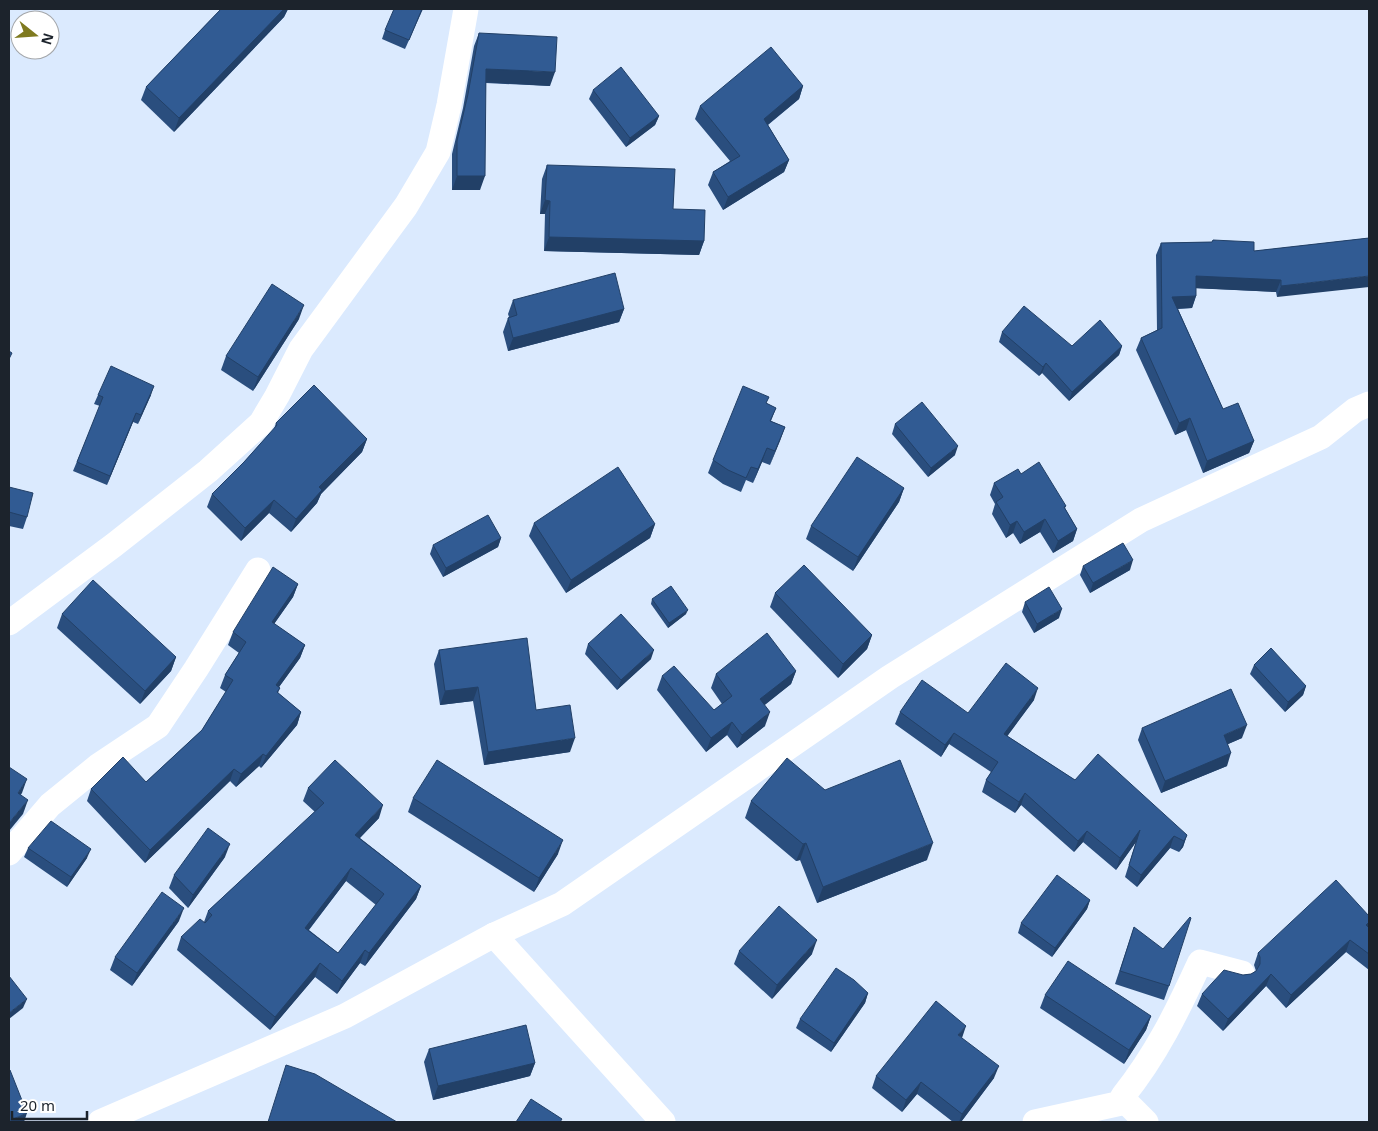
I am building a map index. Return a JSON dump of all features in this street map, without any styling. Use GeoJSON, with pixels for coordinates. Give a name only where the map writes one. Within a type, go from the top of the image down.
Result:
{"type":"FeatureCollection","features":[{"type":"Feature","properties":{"kind":"street"},"geometry":{"type":"LineString","coordinates":[[9,623],[114,545],[200,477],[261,423],[301,349],[406,206],[438,152],[449,105],[466,9]]}},
{"type":"Feature","properties":{"kind":"street"},"geometry":{"type":"LineString","coordinates":[[100,1122],[345,1016],[494,935],[562,904],[890,677],[1142,520],[1321,437],[1355,410],[1369,404]]}},
{"type":"Feature","properties":{"kind":"street"},"geometry":{"type":"LineString","coordinates":[[9,853],[50,805],[98,766],[158,726],[258,570]]}},
{"type":"Feature","properties":{"kind":"street"},"geometry":{"type":"LineString","coordinates":[[494,935],[663,1122]]}},
{"type":"Feature","properties":{"kind":"street"},"geometry":{"type":"LineString","coordinates":[[1146,1122],[1126,1102],[1123,1096],[1143,1072],[1174,1018],[1200,962],[1242,974]]}},
{"type":"Feature","properties":{"kind":"street"},"geometry":{"type":"LineString","coordinates":[[1035,1122],[1126,1102]]}},
{"type":"Feature","properties":{"kind":"building"},"geometry":{"type":"Polygon","coordinates":[[[221,9],[284,9],[179,118],[146,87],[221,9]]]}},
{"type":"Feature","properties":{"kind":"building"},"geometry":{"type":"Polygon","coordinates":[[[394,9],[422,9],[409,40],[385,30],[394,9]]]}},
{"type":"Feature","properties":{"kind":"building"},"geometry":{"type":"Polygon","coordinates":[[[479,33],[557,37],[555,72],[486,69],[485,176],[457,176],[457,141],[479,33]]]}},
{"type":"Feature","properties":{"kind":"building"},"geometry":{"type":"Polygon","coordinates":[[[771,47],[803,86],[764,119],[789,160],[728,197],[713,172],[740,156],[700,106],[771,47]]]}},
{"type":"Feature","properties":{"kind":"building"},"geometry":{"type":"Polygon","coordinates":[[[621,67],[659,116],[630,138],[593,90],[621,67]]]}},
{"type":"Feature","properties":{"kind":"building"},"geometry":{"type":"Polygon","coordinates":[[[547,165],[675,169],[673,209],[705,210],[704,241],[549,237],[550,201],[545,200],[547,165]]]}},
{"type":"Feature","properties":{"kind":"building"},"geometry":{"type":"Polygon","coordinates":[[[1369,238],[1369,276],[1281,286],[1281,280],[1196,276],[1196,296],[1172,297],[1223,409],[1238,403],[1254,441],[1207,461],[1190,418],[1179,423],[1141,338],[1162,328],[1161,243],[1212,242],[1213,240],[1254,242],[1254,251],[1369,238]]]}},
{"type":"Feature","properties":{"kind":"building"},"geometry":{"type":"Polygon","coordinates":[[[615,273],[624,309],[513,338],[508,318],[517,315],[513,300],[615,273]]]}},
{"type":"Feature","properties":{"kind":"building"},"geometry":{"type":"Polygon","coordinates":[[[272,284],[304,305],[258,377],[226,356],[272,284]]]}},
{"type":"Feature","properties":{"kind":"building"},"geometry":{"type":"Polygon","coordinates":[[[1024,306],[1072,346],[1100,320],[1122,346],[1072,392],[1046,363],[1043,367],[1002,332],[1024,306]]]}},
{"type":"Feature","properties":{"kind":"building"},"geometry":{"type":"Polygon","coordinates":[[[111,366],[154,386],[141,415],[136,413],[110,476],[77,462],[103,397],[98,395],[111,366]]]}},
{"type":"Feature","properties":{"kind":"building"},"geometry":{"type":"Polygon","coordinates":[[[314,385],[367,439],[319,487],[322,490],[296,519],[274,500],[245,528],[212,494],[244,462],[277,425],[276,423],[314,385]]]}},
{"type":"Feature","properties":{"kind":"building"},"geometry":{"type":"Polygon","coordinates":[[[743,386],[769,397],[766,403],[776,408],[770,421],[785,427],[775,451],[767,448],[758,469],[751,467],[746,478],[728,470],[713,460],[743,386]]]}},
{"type":"Feature","properties":{"kind":"building"},"geometry":{"type":"Polygon","coordinates":[[[922,402],[958,446],[931,468],[895,424],[922,402]]]}},
{"type":"Feature","properties":{"kind":"building"},"geometry":{"type":"Polygon","coordinates":[[[857,457],[904,488],[858,557],[811,526],[857,457]]]}},
{"type":"Feature","properties":{"kind":"building"},"geometry":{"type":"Polygon","coordinates":[[[1039,462],[1066,506],[1064,507],[1077,529],[1058,541],[1045,519],[1024,532],[1017,521],[1010,525],[996,502],[1003,497],[994,483],[1018,469],[1021,474],[1039,462]]]}},
{"type":"Feature","properties":{"kind":"building"},"geometry":{"type":"Polygon","coordinates":[[[618,467],[655,524],[571,580],[534,523],[618,467]]]}},
{"type":"Feature","properties":{"kind":"building"},"geometry":{"type":"Polygon","coordinates":[[[9,487],[33,493],[27,517],[9,512],[9,487]]]}},
{"type":"Feature","properties":{"kind":"building"},"geometry":{"type":"Polygon","coordinates":[[[488,515],[501,538],[446,568],[433,545],[488,515]]]}},
{"type":"Feature","properties":{"kind":"building"},"geometry":{"type":"Polygon","coordinates":[[[1123,543],[1133,560],[1093,583],[1083,566],[1123,543]]]}},
{"type":"Feature","properties":{"kind":"building"},"geometry":{"type":"Polygon","coordinates":[[[804,565],[872,635],[843,664],[775,593],[804,565]]]}},
{"type":"Feature","properties":{"kind":"building"},"geometry":{"type":"Polygon","coordinates":[[[273,567],[298,584],[272,622],[305,645],[276,685],[280,688],[277,692],[301,712],[266,756],[263,754],[241,774],[234,769],[150,850],[91,789],[123,757],[146,782],[202,730],[233,680],[225,675],[246,642],[233,632],[273,567]]]}},
{"type":"Feature","properties":{"kind":"building"},"geometry":{"type":"Polygon","coordinates":[[[93,580],[176,657],[145,691],[62,614],[93,580]]]}},
{"type":"Feature","properties":{"kind":"building"},"geometry":{"type":"Polygon","coordinates":[[[671,586],[688,610],[669,623],[652,599],[671,586]]]}},
{"type":"Feature","properties":{"kind":"building"},"geometry":{"type":"Polygon","coordinates":[[[1049,587],[1062,609],[1037,624],[1025,602],[1049,587]]]}},
{"type":"Feature","properties":{"kind":"building"},"geometry":{"type":"Polygon","coordinates":[[[621,614],[654,650],[621,680],[588,644],[621,614]]]}},
{"type":"Feature","properties":{"kind":"building"},"geometry":{"type":"Polygon","coordinates":[[[767,633],[796,671],[760,699],[770,712],[742,735],[732,722],[711,738],[662,676],[674,666],[714,710],[732,696],[716,674],[767,633]]]}},
{"type":"Feature","properties":{"kind":"building"},"geometry":{"type":"Polygon","coordinates":[[[527,638],[536,710],[570,705],[575,738],[488,752],[478,687],[445,691],[439,650],[527,638]]]}},
{"type":"Feature","properties":{"kind":"building"},"geometry":{"type":"Polygon","coordinates":[[[1271,648],[1306,686],[1288,702],[1254,665],[1271,648]]]}},
{"type":"Feature","properties":{"kind":"building"},"geometry":{"type":"Polygon","coordinates":[[[1006,663],[1038,688],[1004,734],[1075,780],[1098,754],[1187,835],[1184,841],[1174,836],[1141,875],[1129,865],[1140,830],[1120,858],[1087,831],[1078,841],[1025,793],[1019,802],[986,780],[998,762],[954,733],[945,745],[900,712],[922,680],[968,713],[1006,663]]]}},
{"type":"Feature","properties":{"kind":"building"},"geometry":{"type":"Polygon","coordinates":[[[1231,689],[1247,725],[1224,735],[1231,753],[1165,781],[1142,728],[1231,689]]]}},
{"type":"Feature","properties":{"kind":"building"},"geometry":{"type":"Polygon","coordinates":[[[787,758],[825,790],[900,760],[933,843],[823,887],[806,843],[803,844],[751,801],[787,758]]]}},
{"type":"Feature","properties":{"kind":"building"},"geometry":{"type":"Polygon","coordinates":[[[335,760],[383,805],[355,835],[421,886],[369,953],[365,950],[342,981],[320,963],[275,1017],[181,937],[200,919],[205,923],[212,915],[208,911],[324,803],[308,788],[335,760]],[[351,868],[305,928],[338,953],[384,894],[351,868]]]}},
{"type":"Feature","properties":{"kind":"building"},"geometry":{"type":"Polygon","coordinates":[[[437,760],[563,840],[539,878],[413,798],[437,760]]]}},
{"type":"Feature","properties":{"kind":"building"},"geometry":{"type":"Polygon","coordinates":[[[9,767],[27,779],[18,793],[28,800],[9,823],[9,767]]]}},
{"type":"Feature","properties":{"kind":"building"},"geometry":{"type":"Polygon","coordinates":[[[51,821],[91,849],[71,877],[28,848],[51,821]]]}},
{"type":"Feature","properties":{"kind":"building"},"geometry":{"type":"Polygon","coordinates":[[[208,828],[230,844],[193,895],[174,875],[208,828]]]}},
{"type":"Feature","properties":{"kind":"building"},"geometry":{"type":"Polygon","coordinates":[[[1057,875],[1090,900],[1055,948],[1021,923],[1057,875]]]}},
{"type":"Feature","properties":{"kind":"building"},"geometry":{"type":"Polygon","coordinates":[[[1336,880],[1369,916],[1369,922],[1366,925],[1369,928],[1369,954],[1350,940],[1291,995],[1271,974],[1228,1019],[1202,994],[1224,970],[1243,975],[1256,971],[1260,964],[1258,953],[1336,880]]]}},
{"type":"Feature","properties":{"kind":"building"},"geometry":{"type":"Polygon","coordinates":[[[162,892],[184,908],[137,973],[115,957],[162,892]]]}},
{"type":"Feature","properties":{"kind":"building"},"geometry":{"type":"Polygon","coordinates":[[[779,906],[817,940],[777,985],[739,951],[779,906]]]}},
{"type":"Feature","properties":{"kind":"building"},"geometry":{"type":"Polygon","coordinates":[[[1190,917],[1169,986],[1120,971],[1134,927],[1163,949],[1190,917]]]}},
{"type":"Feature","properties":{"kind":"building"},"geometry":{"type":"Polygon","coordinates":[[[1068,961],[1151,1016],[1129,1050],[1045,995],[1068,961]]]}},
{"type":"Feature","properties":{"kind":"building"},"geometry":{"type":"Polygon","coordinates":[[[836,968],[854,980],[868,993],[834,1043],[800,1019],[836,968]]]}},
{"type":"Feature","properties":{"kind":"building"},"geometry":{"type":"Polygon","coordinates":[[[9,976],[27,999],[9,1013],[9,976]]]}},
{"type":"Feature","properties":{"kind":"building"},"geometry":{"type":"Polygon","coordinates":[[[936,1001],[966,1026],[958,1035],[999,1066],[962,1114],[921,1082],[906,1100],[876,1076],[936,1001]]]}},
{"type":"Feature","properties":{"kind":"building"},"geometry":{"type":"Polygon","coordinates":[[[526,1025],[535,1063],[438,1086],[429,1049],[526,1025]]]}},
{"type":"Feature","properties":{"kind":"building"},"geometry":{"type":"Polygon","coordinates":[[[286,1065],[315,1074],[397,1122],[268,1122],[286,1065]]]}},
{"type":"Feature","properties":{"kind":"building"},"geometry":{"type":"Polygon","coordinates":[[[9,1070],[27,1113],[9,1121],[9,1070]]]}},
{"type":"Feature","properties":{"kind":"building"},"geometry":{"type":"Polygon","coordinates":[[[531,1099],[562,1119],[560,1122],[516,1122],[531,1099]]]}}]}
